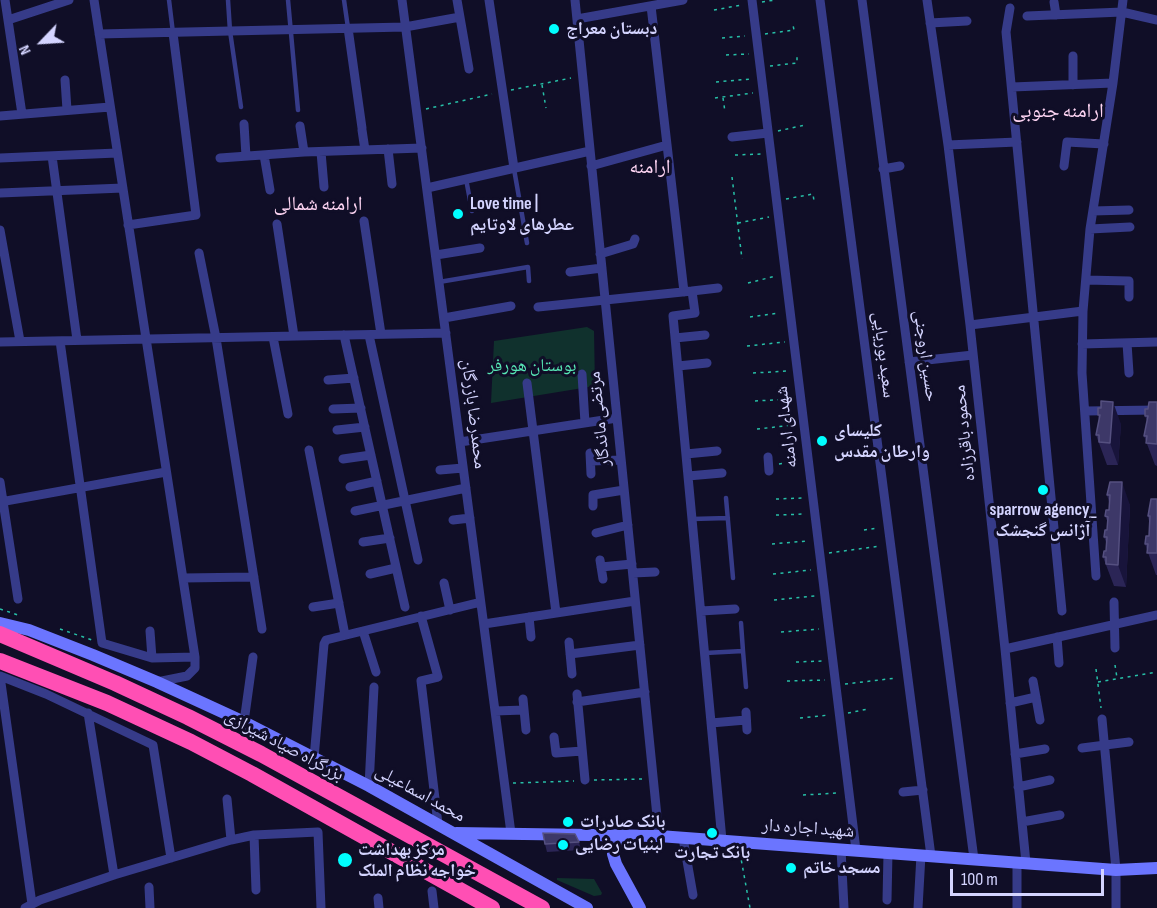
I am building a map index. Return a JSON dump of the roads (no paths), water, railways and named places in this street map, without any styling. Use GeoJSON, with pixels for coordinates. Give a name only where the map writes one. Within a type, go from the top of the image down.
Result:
{"type":"FeatureCollection","features":[{"type":"Feature","properties":{"kind":"highway","name":"بزرگراه صیاد شیرازی"},"geometry":{"type":"LineString","coordinates":[[0,634],[188,717],[261,754],[542,908]]}},
{"type":"Feature","properties":{"kind":"highway"},"geometry":{"type":"LineString","coordinates":[[0,661],[107,703],[191,742],[492,908]]}},
{"type":"Feature","properties":{"kind":"main road","name":"محمد اسماعیلی"},"geometry":{"type":"LineString","coordinates":[[0,623],[29,630],[157,682],[244,722],[456,833],[587,908]]}},
{"type":"Feature","properties":{"kind":"main road","name":"شهید اجاره دار"},"geometry":{"type":"LineString","coordinates":[[456,833],[659,836],[1116,870],[1157,868]]}},
{"type":"Feature","properties":{"kind":"main road"},"geometry":{"type":"LineString","coordinates":[[628,835],[616,843],[613,854],[640,908]]}},
{"type":"Feature","properties":{"kind":"street"},"geometry":{"type":"LineString","coordinates":[[0,2],[5,0],[22,114]]}},
{"type":"Feature","properties":{"kind":"street"},"geometry":{"type":"LineString","coordinates":[[8,20],[69,0]]}},
{"type":"Feature","properties":{"kind":"street"},"geometry":{"type":"LineString","coordinates":[[94,0],[195,657],[195,668],[187,676],[157,682]]}},
{"type":"Feature","properties":{"kind":"street","name":"محمدرضا بازرگان"},"geometry":{"type":"LineString","coordinates":[[402,0],[511,833]]}},
{"type":"Feature","properties":{"kind":"street"},"geometry":{"type":"LineString","coordinates":[[457,0],[470,69]]}},
{"type":"Feature","properties":{"kind":"street"},"geometry":{"type":"LineString","coordinates":[[489,0],[514,168]]}},
{"type":"Feature","properties":{"kind":"street","name":"مرتضی ماندگار"},"geometry":{"type":"LineString","coordinates":[[574,0],[659,836]]}},
{"type":"Feature","properties":{"kind":"street"},"geometry":{"type":"LineString","coordinates":[[577,20],[683,0]]}},
{"type":"Feature","properties":{"kind":"street","name":"سعید بوریایی"},"geometry":{"type":"LineString","coordinates":[[820,0],[923,790],[926,856],[918,908]]}},
{"type":"Feature","properties":{"kind":"street","name":"حسین اروجنی"},"geometry":{"type":"LineString","coordinates":[[862,0],[974,858]]}},
{"type":"Feature","properties":{"kind":"street","name":"محمود باقرزاده"},"geometry":{"type":"LineString","coordinates":[[927,0],[970,325],[1005,649],[1022,822],[1017,908]]}},
{"type":"Feature","properties":{"kind":"street"},"geometry":{"type":"LineString","coordinates":[[1096,576],[1084,411],[1083,311],[1090,229],[1113,83],[1123,0]]}},
{"type":"Feature","properties":{"kind":"street","name":"شهدای ارامنه"},"geometry":{"type":"LineString","coordinates":[[752,2],[856,850]]}},
{"type":"Feature","properties":{"kind":"street"},"geometry":{"type":"LineString","coordinates":[[1054,3],[1056,15]]}},
{"type":"Feature","properties":{"kind":"street"},"geometry":{"type":"LineString","coordinates":[[651,6],[667,145],[688,291],[695,314],[673,316],[722,840]]}},
{"type":"Feature","properties":{"kind":"street"},"geometry":{"type":"LineString","coordinates":[[1010,8],[1006,32],[1062,611]]}},
{"type":"Feature","properties":{"kind":"street"},"geometry":{"type":"LineString","coordinates":[[1027,16],[1122,12],[1157,20]]}},
{"type":"Feature","properties":{"kind":"street"},"geometry":{"type":"LineString","coordinates":[[99,34],[405,27],[460,17]]}},
{"type":"Feature","properties":{"kind":"street"},"geometry":{"type":"LineString","coordinates":[[930,23],[967,21]]}},
{"type":"Feature","properties":{"kind":"street"},"geometry":{"type":"LineString","coordinates":[[348,28],[365,150]]}},
{"type":"Feature","properties":{"kind":"street"},"geometry":{"type":"LineString","coordinates":[[128,225],[196,215],[173,33]]}},
{"type":"Feature","properties":{"kind":"street"},"geometry":{"type":"LineString","coordinates":[[1072,85],[1073,56]]}},
{"type":"Feature","properties":{"kind":"street"},"geometry":{"type":"LineString","coordinates":[[65,80],[67,110]]}},
{"type":"Feature","properties":{"kind":"street"},"geometry":{"type":"LineString","coordinates":[[1012,87],[1113,83]]}},
{"type":"Feature","properties":{"kind":"street"},"geometry":{"type":"LineString","coordinates":[[0,116],[110,107]]}},
{"type":"Feature","properties":{"kind":"street"},"geometry":{"type":"LineString","coordinates":[[244,124],[246,156]]}},
{"type":"Feature","properties":{"kind":"street"},"geometry":{"type":"LineString","coordinates":[[300,126],[304,152]]}},
{"type":"Feature","properties":{"kind":"street"},"geometry":{"type":"LineString","coordinates":[[732,137],[768,133]]}},
{"type":"Feature","properties":{"kind":"street"},"geometry":{"type":"LineString","coordinates":[[948,145],[1017,142]]}},
{"type":"Feature","properties":{"kind":"street"},"geometry":{"type":"LineString","coordinates":[[1064,166],[1067,142],[1104,144]]}},
{"type":"Feature","properties":{"kind":"street"},"geometry":{"type":"LineString","coordinates":[[591,166],[667,145]]}},
{"type":"Feature","properties":{"kind":"street"},"geometry":{"type":"LineString","coordinates":[[220,158],[304,152],[422,148]]}},
{"type":"Feature","properties":{"kind":"street"},"geometry":{"type":"LineString","coordinates":[[388,149],[392,184]]}},
{"type":"Feature","properties":{"kind":"street"},"geometry":{"type":"LineString","coordinates":[[427,188],[590,151]]}},
{"type":"Feature","properties":{"kind":"street"},"geometry":{"type":"LineString","coordinates":[[321,152],[324,187]]}},
{"type":"Feature","properties":{"kind":"street"},"geometry":{"type":"LineString","coordinates":[[0,158],[117,153]]}},
{"type":"Feature","properties":{"kind":"street"},"geometry":{"type":"LineString","coordinates":[[264,155],[270,190]]}},
{"type":"Feature","properties":{"kind":"street"},"geometry":{"type":"LineString","coordinates":[[52,156],[77,340]]}},
{"type":"Feature","properties":{"kind":"street"},"geometry":{"type":"LineString","coordinates":[[883,169],[900,166]]}},
{"type":"Feature","properties":{"kind":"street"},"geometry":{"type":"LineString","coordinates":[[0,193],[123,188]]}},
{"type":"Feature","properties":{"kind":"street"},"geometry":{"type":"LineString","coordinates":[[1093,211],[1129,210]]}},
{"type":"Feature","properties":{"kind":"street"},"geometry":{"type":"LineString","coordinates":[[364,221],[381,334]]}},
{"type":"Feature","properties":{"kind":"street"},"geometry":{"type":"LineString","coordinates":[[277,225],[294,336]]}},
{"type":"Feature","properties":{"kind":"street"},"geometry":{"type":"LineString","coordinates":[[1090,229],[1130,227]]}},
{"type":"Feature","properties":{"kind":"street"},"geometry":{"type":"LineString","coordinates":[[0,230],[20,341]]}},
{"type":"Feature","properties":{"kind":"street"},"geometry":{"type":"LineString","coordinates":[[600,254],[633,244],[634,239]]}},
{"type":"Feature","properties":{"kind":"street"},"geometry":{"type":"LineString","coordinates":[[436,255],[480,248]]}},
{"type":"Feature","properties":{"kind":"street"},"geometry":{"type":"LineString","coordinates":[[199,254],[216,338],[262,629]]}},
{"type":"Feature","properties":{"kind":"street"},"geometry":{"type":"LineString","coordinates":[[570,271],[602,268]]}},
{"type":"Feature","properties":{"kind":"street"},"geometry":{"type":"LineString","coordinates":[[1086,280],[1129,280],[1129,297]]}},
{"type":"Feature","properties":{"kind":"street"},"geometry":{"type":"LineString","coordinates":[[538,308],[718,288]]}},
{"type":"Feature","properties":{"kind":"street"},"geometry":{"type":"LineString","coordinates":[[444,318],[511,306]]}},
{"type":"Feature","properties":{"kind":"street"},"geometry":{"type":"LineString","coordinates":[[970,325],[1083,311]]}},
{"type":"Feature","properties":{"kind":"street"},"geometry":{"type":"LineString","coordinates":[[0,342],[446,333]]}},
{"type":"Feature","properties":{"kind":"street"},"geometry":{"type":"LineString","coordinates":[[344,335],[405,607]]}},
{"type":"Feature","properties":{"kind":"street"},"geometry":{"type":"LineString","coordinates":[[369,335],[418,560]]}},
{"type":"Feature","properties":{"kind":"street"},"geometry":{"type":"LineString","coordinates":[[675,338],[705,335]]}},
{"type":"Feature","properties":{"kind":"street"},"geometry":{"type":"LineString","coordinates":[[273,337],[288,414]]}},
{"type":"Feature","properties":{"kind":"street"},"geometry":{"type":"LineString","coordinates":[[60,340],[102,643],[152,658],[195,657]]}},
{"type":"Feature","properties":{"kind":"street"},"geometry":{"type":"LineString","coordinates":[[1082,344],[1157,342]]}},
{"type":"Feature","properties":{"kind":"street"},"geometry":{"type":"LineString","coordinates":[[1127,343],[1129,373]]}},
{"type":"Feature","properties":{"kind":"street"},"geometry":{"type":"LineString","coordinates":[[909,362],[973,355]]}},
{"type":"Feature","properties":{"kind":"street"},"geometry":{"type":"LineString","coordinates":[[678,366],[707,363]]}},
{"type":"Feature","properties":{"kind":"street"},"geometry":{"type":"LineString","coordinates":[[582,374],[585,423]]}},
{"type":"Feature","properties":{"kind":"street"},"geometry":{"type":"LineString","coordinates":[[328,380],[354,378]]}},
{"type":"Feature","properties":{"kind":"street"},"geometry":{"type":"LineString","coordinates":[[527,383],[556,613]]}},
{"type":"Feature","properties":{"kind":"street"},"geometry":{"type":"LineString","coordinates":[[333,409],[361,408]]}},
{"type":"Feature","properties":{"kind":"street"},"geometry":{"type":"LineString","coordinates":[[1084,411],[1157,410]]}},
{"type":"Feature","properties":{"kind":"street"},"geometry":{"type":"LineString","coordinates":[[460,442],[617,418]]}},
{"type":"Feature","properties":{"kind":"street"},"geometry":{"type":"LineString","coordinates":[[337,430],[365,427]]}},
{"type":"Feature","properties":{"kind":"street"},"geometry":{"type":"LineString","coordinates":[[309,450],[345,635]]}},
{"type":"Feature","properties":{"kind":"street"},"geometry":{"type":"LineString","coordinates":[[686,453],[717,451]]}},
{"type":"Feature","properties":{"kind":"street"},"geometry":{"type":"LineString","coordinates":[[343,459],[371,455]]}},
{"type":"Feature","properties":{"kind":"street"},"geometry":{"type":"LineString","coordinates":[[591,474],[591,457],[621,460]]}},
{"type":"Feature","properties":{"kind":"street"},"geometry":{"type":"LineString","coordinates":[[440,470],[464,468]]}},
{"type":"Feature","properties":{"kind":"street"},"geometry":{"type":"LineString","coordinates":[[1,502],[166,472]]}},
{"type":"Feature","properties":{"kind":"street"},"geometry":{"type":"LineString","coordinates":[[688,476],[722,473]]}},
{"type":"Feature","properties":{"kind":"street"},"geometry":{"type":"LineString","coordinates":[[350,487],[377,481]]}},
{"type":"Feature","properties":{"kind":"street"},"geometry":{"type":"LineString","coordinates":[[0,482],[1,502],[18,599]]}},
{"type":"Feature","properties":{"kind":"street"},"geometry":{"type":"LineString","coordinates":[[355,511],[466,488]]}},
{"type":"Feature","properties":{"kind":"street"},"geometry":{"type":"LineString","coordinates":[[593,506],[592,495],[624,490]]}},
{"type":"Feature","properties":{"kind":"street"},"geometry":{"type":"LineString","coordinates":[[453,520],[470,518]]}},
{"type":"Feature","properties":{"kind":"street"},"geometry":{"type":"LineString","coordinates":[[596,533],[628,525]]}},
{"type":"Feature","properties":{"kind":"street"},"geometry":{"type":"LineString","coordinates":[[363,542],[390,538]]}},
{"type":"Feature","properties":{"kind":"street"},"geometry":{"type":"LineString","coordinates":[[603,579],[601,564],[655,572]]}},
{"type":"Feature","properties":{"kind":"street"},"geometry":{"type":"LineString","coordinates":[[370,574],[396,568]]}},
{"type":"Feature","properties":{"kind":"street"},"geometry":{"type":"LineString","coordinates":[[183,578],[254,577]]}},
{"type":"Feature","properties":{"kind":"street"},"geometry":{"type":"LineString","coordinates":[[444,583],[450,610]]}},
{"type":"Feature","properties":{"kind":"street"},"geometry":{"type":"LineString","coordinates":[[484,624],[635,601]]}},
{"type":"Feature","properties":{"kind":"street"},"geometry":{"type":"LineString","coordinates":[[1114,602],[1115,648]]}},
{"type":"Feature","properties":{"kind":"street"},"geometry":{"type":"LineString","coordinates":[[313,607],[339,603]]}},
{"type":"Feature","properties":{"kind":"street"},"geometry":{"type":"LineString","coordinates":[[314,758],[326,640],[477,603]]}},
{"type":"Feature","properties":{"kind":"street"},"geometry":{"type":"LineString","coordinates":[[701,611],[735,609]]}},
{"type":"Feature","properties":{"kind":"street"},"geometry":{"type":"LineString","coordinates":[[1005,649],[1157,615]]}},
{"type":"Feature","properties":{"kind":"street"},"geometry":{"type":"LineString","coordinates":[[421,616],[438,677],[421,681],[438,824]]}},
{"type":"Feature","properties":{"kind":"street"},"geometry":{"type":"LineString","coordinates":[[529,617],[531,637]]}},
{"type":"Feature","properties":{"kind":"street"},"geometry":{"type":"LineString","coordinates":[[150,631],[152,658]]}},
{"type":"Feature","properties":{"kind":"street"},"geometry":{"type":"LineString","coordinates":[[363,631],[376,672]]}},
{"type":"Feature","properties":{"kind":"street"},"geometry":{"type":"LineString","coordinates":[[1058,637],[1059,663]]}},
{"type":"Feature","properties":{"kind":"street"},"geometry":{"type":"LineString","coordinates":[[569,642],[572,674]]}},
{"type":"Feature","properties":{"kind":"street"},"geometry":{"type":"LineString","coordinates":[[570,654],[640,645]]}},
{"type":"Feature","properties":{"kind":"street"},"geometry":{"type":"LineString","coordinates":[[244,722],[253,657]]}},
{"type":"Feature","properties":{"kind":"street"},"geometry":{"type":"LineString","coordinates":[[171,858],[153,745],[88,713],[0,676],[28,906],[114,874],[171,858],[231,840],[254,836],[318,832],[321,908]]}},
{"type":"Feature","properties":{"kind":"street"},"geometry":{"type":"LineString","coordinates":[[1033,681],[1040,720]]}},
{"type":"Feature","properties":{"kind":"street"},"geometry":{"type":"LineString","coordinates":[[369,786],[374,687]]}},
{"type":"Feature","properties":{"kind":"street"},"geometry":{"type":"LineString","coordinates":[[585,780],[577,698],[645,692]]}},
{"type":"Feature","properties":{"kind":"street"},"geometry":{"type":"LineString","coordinates":[[1010,703],[1036,697]]}},
{"type":"Feature","properties":{"kind":"street"},"geometry":{"type":"LineString","coordinates":[[523,699],[526,730]]}},
{"type":"Feature","properties":{"kind":"street"},"geometry":{"type":"LineString","coordinates":[[495,711],[524,710]]}},
{"type":"Feature","properties":{"kind":"street"},"geometry":{"type":"LineString","coordinates":[[88,713],[114,874]]}},
{"type":"Feature","properties":{"kind":"street"},"geometry":{"type":"LineString","coordinates":[[1102,719],[1116,870],[1116,908]]}},
{"type":"Feature","properties":{"kind":"street"},"geometry":{"type":"LineString","coordinates":[[711,723],[746,721]]}},
{"type":"Feature","properties":{"kind":"street"},"geometry":{"type":"LineString","coordinates":[[554,737],[556,753],[582,752]]}},
{"type":"Feature","properties":{"kind":"street"},"geometry":{"type":"LineString","coordinates":[[1082,748],[1129,742]]}},
{"type":"Feature","properties":{"kind":"street"},"geometry":{"type":"LineString","coordinates":[[1015,754],[1045,749]]}},
{"type":"Feature","properties":{"kind":"street"},"geometry":{"type":"LineString","coordinates":[[1018,787],[1050,780]]}},
{"type":"Feature","properties":{"kind":"street"},"geometry":{"type":"LineString","coordinates":[[903,792],[923,790]]}},
{"type":"Feature","properties":{"kind":"street"},"geometry":{"type":"LineString","coordinates":[[227,799],[231,840]]}},
{"type":"Feature","properties":{"kind":"street"},"geometry":{"type":"LineString","coordinates":[[1022,822],[1060,816]]}},
{"type":"Feature","properties":{"kind":"street"},"geometry":{"type":"LineString","coordinates":[[254,836],[256,890]]}},
{"type":"Feature","properties":{"kind":"street"},"geometry":{"type":"LineString","coordinates":[[683,838],[693,894]]}},
{"type":"Feature","properties":{"kind":"street"},"geometry":{"type":"LineString","coordinates":[[842,849],[844,908]]}},
{"type":"Feature","properties":{"kind":"street"},"geometry":{"type":"LineString","coordinates":[[887,900],[888,853]]}},
{"type":"Feature","properties":{"kind":"street"},"geometry":{"type":"LineString","coordinates":[[149,887],[150,908]]}},
{"type":"Feature","properties":{"kind":"street"},"geometry":{"type":"LineString","coordinates":[[432,891],[434,908]]}},
{"type":"Feature","properties":{"kind":"lane"},"geometry":{"type":"LineString","coordinates":[[169,0],[173,33]]}},
{"type":"Feature","properties":{"kind":"lane"},"geometry":{"type":"LineString","coordinates":[[228,0],[241,108]]}},
{"type":"Feature","properties":{"kind":"lane"},"geometry":{"type":"LineString","coordinates":[[288,0],[298,110]]}},
{"type":"Feature","properties":{"kind":"lane"},"geometry":{"type":"LineString","coordinates":[[344,0],[348,28]]}},
{"type":"Feature","properties":{"kind":"lane"},"geometry":{"type":"LineString","coordinates":[[514,168],[527,243]]}},
{"type":"Feature","properties":{"kind":"lane"},"geometry":{"type":"LineString","coordinates":[[466,179],[472,211]]}},
{"type":"Feature","properties":{"kind":"lane"},"geometry":{"type":"LineString","coordinates":[[439,282],[528,267],[529,281]]}},
{"type":"Feature","properties":{"kind":"lane"},"geometry":{"type":"LineString","coordinates":[[726,498],[733,578]]}},
{"type":"Feature","properties":{"kind":"lane"},"geometry":{"type":"LineString","coordinates":[[692,519],[728,518]]}},
{"type":"Feature","properties":{"kind":"lane"},"geometry":{"type":"LineString","coordinates":[[741,623],[746,687]]}},
{"type":"Feature","properties":{"kind":"lane"},"geometry":{"type":"LineString","coordinates":[[705,653],[744,651]]}},
{"type":"Feature","properties":{"kind":"place","name":"دبستان معراج"},"geometry":{"type":"Point","coordinates":[554,29]}},
{"type":"Feature","properties":{"kind":"place","name":"Love time | عطرهای لاوتایم"},"geometry":{"type":"Point","coordinates":[458,214]}},
{"type":"Feature","properties":{"kind":"place","name":"کلیسای وارطان مقدس"},"geometry":{"type":"Point","coordinates":[822,441]}},
{"type":"Feature","properties":{"kind":"place","name":"sparrow agency_ آژانس گنجشک"},"geometry":{"type":"Point","coordinates":[1043,490]}},
{"type":"Feature","properties":{"kind":"place","name":"بانک صادرات"},"geometry":{"type":"Point","coordinates":[568,822]}},
{"type":"Feature","properties":{"kind":"place","name":"بانک تجارت"},"geometry":{"type":"Point","coordinates":[712,833]}},
{"type":"Feature","properties":{"kind":"place","name":"لبنیات رضایی"},"geometry":{"type":"Point","coordinates":[563,845]}},
{"type":"Feature","properties":{"kind":"place","name":"مرکز بهداشت خواجه نظام الملک"},"geometry":{"type":"Point","coordinates":[345,860]}},
{"type":"Feature","properties":{"kind":"place","name":"مسجد خاتم"},"geometry":{"type":"Point","coordinates":[791,868]}},
{"type":"Feature","properties":{"kind":"district","name":"ارامنه جنوبی"},"geometry":{"type":"Point","coordinates":[1058,112]}},
{"type":"Feature","properties":{"kind":"district","name":"ارامنه"},"geometry":{"type":"Point","coordinates":[650,168]}},
{"type":"Feature","properties":{"kind":"district","name":"ارامنه شمالی"},"geometry":{"type":"Point","coordinates":[318,205]}},
{"type":"Feature","properties":{"kind":"park label","name":"بوستان هورفر"},"geometry":{"type":"Point","coordinates":[532,366]}}]}
